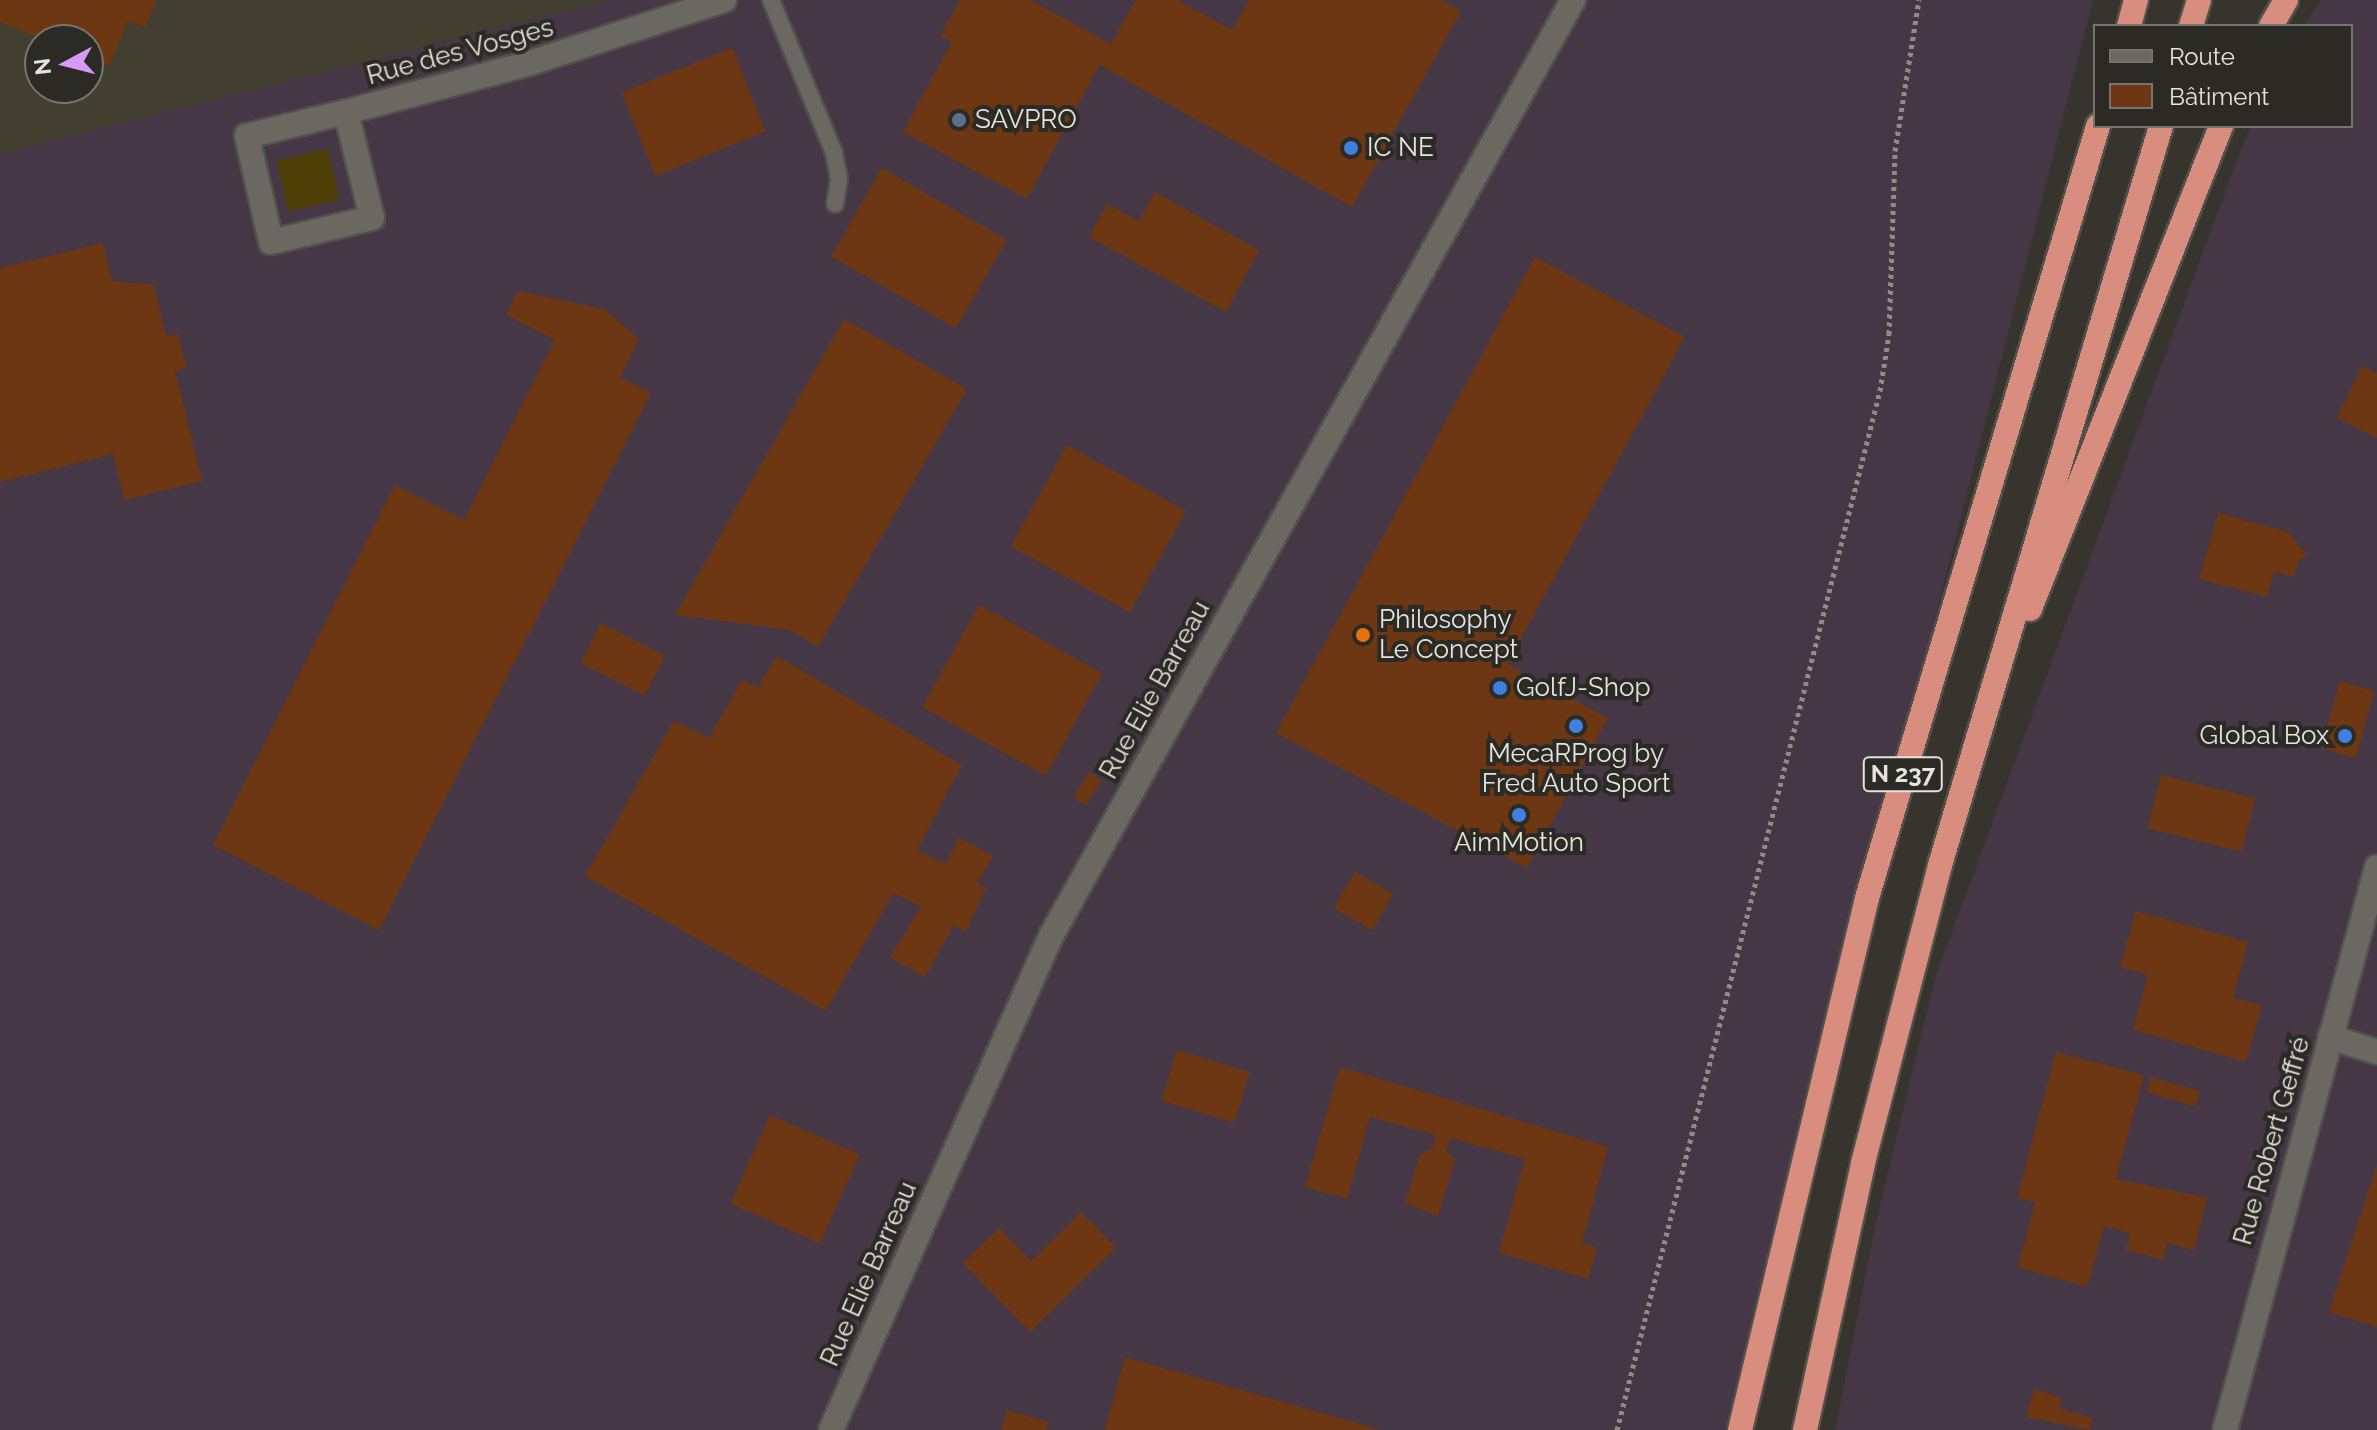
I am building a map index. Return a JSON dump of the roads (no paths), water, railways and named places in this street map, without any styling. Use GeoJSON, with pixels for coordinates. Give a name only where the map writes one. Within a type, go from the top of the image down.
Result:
{"type":"FeatureCollection","features":[{"type":"Feature","properties":{"kind":"highway"},"geometry":{"type":"LineString","coordinates":[[2130,24],[2136,0]]}},
{"type":"Feature","properties":{"kind":"highway"},"geometry":{"type":"LineString","coordinates":[[2192,24],[2199,0]]}},
{"type":"Feature","properties":{"kind":"highway"},"geometry":{"type":"LineString","coordinates":[[2272,24],[2286,0]]}},
{"type":"Feature","properties":{"kind":"highway","name":"N 237"},"geometry":{"type":"LineString","coordinates":[[1740,1430],[1867,898],[2097,128]]}},
{"type":"Feature","properties":{"kind":"highway","name":"N 237"},"geometry":{"type":"LineString","coordinates":[[1805,1430],[1863,1163],[1970,756],[2160,128]]}},
{"type":"Feature","properties":{"kind":"highway"},"geometry":{"type":"LineString","coordinates":[[1970,756],[2220,128]]}},
{"type":"Feature","properties":{"kind":"street","name":"Rue des Vosges"},"geometry":{"type":"LineString","coordinates":[[346,112],[372,218],[271,242],[247,136],[545,59],[724,0]]}},
{"type":"Feature","properties":{"kind":"street","name":"Rue Elie Barreau"},"geometry":{"type":"LineString","coordinates":[[831,1430],[1051,936],[1573,0]]}},
{"type":"Feature","properties":{"kind":"street","name":"Rue Robert Geffré"},"geometry":{"type":"LineString","coordinates":[[2225,1430],[2377,867]]}},
{"type":"Feature","properties":{"kind":"street"},"geometry":{"type":"LineString","coordinates":[[2330,1037],[2377,1052]]}},
{"type":"Feature","properties":{"kind":"lane"},"geometry":{"type":"LineString","coordinates":[[771,0],[834,153],[839,179],[835,204]]}},
{"type":"Feature","properties":{"kind":"place","name":"SAVPRO"},"geometry":{"type":"Point","coordinates":[959,120]}},
{"type":"Feature","properties":{"kind":"place","name":"IC NE"},"geometry":{"type":"Point","coordinates":[1351,148]}},
{"type":"Feature","properties":{"kind":"place","name":"Philosophy Le Concept"},"geometry":{"type":"Point","coordinates":[1363,635]}},
{"type":"Feature","properties":{"kind":"place","name":"GolfJ-Shop"},"geometry":{"type":"Point","coordinates":[1500,688]}},
{"type":"Feature","properties":{"kind":"place","name":"MecaRProg by Fred Auto Sport"},"geometry":{"type":"Point","coordinates":[1576,726]}},
{"type":"Feature","properties":{"kind":"place","name":"Global Box"},"geometry":{"type":"Point","coordinates":[2345,736]}},
{"type":"Feature","properties":{"kind":"place","name":"AimMotion"},"geometry":{"type":"Point","coordinates":[1519,815]}}]}
